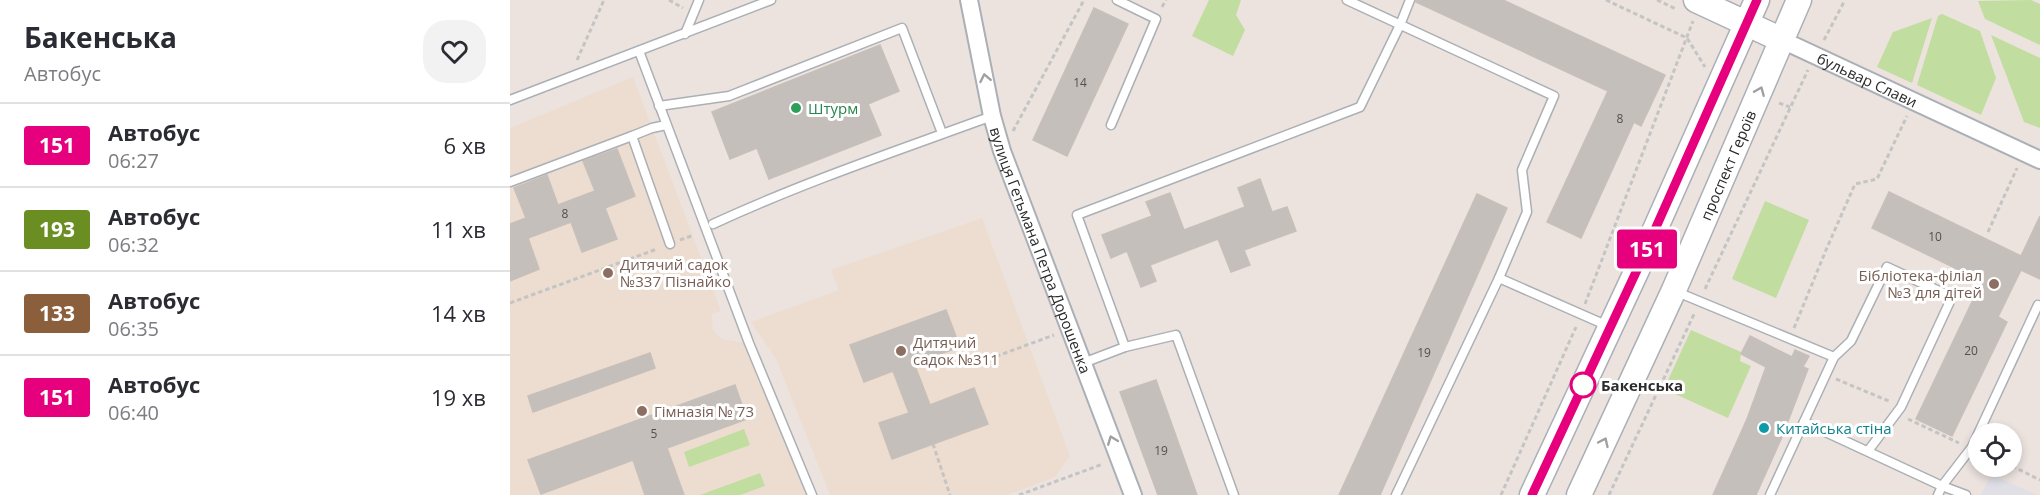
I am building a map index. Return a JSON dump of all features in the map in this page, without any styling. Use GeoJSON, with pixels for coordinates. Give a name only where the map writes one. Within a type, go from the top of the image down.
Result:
{"type":"FeatureCollection","features":[{"type":"Feature","properties":{"kind":"main road"},"geometry":{"type":"LineString","coordinates":[[1532,495],[1611,327],[1757,0]]}},
{"type":"Feature","properties":{"kind":"main road","name":"проспект Героїв"},"geometry":{"type":"LineString","coordinates":[[1579,495],[1674,290],[1799,0]]}},
{"type":"Feature","properties":{"kind":"main road","name":"бульвар Слави"},"geometry":{"type":"LineString","coordinates":[[1695,8],[1747,23],[1782,40]]}},
{"type":"Feature","properties":{"kind":"street","name":"вулиця Гетьмана Петра Дорошенка"},"geometry":{"type":"LineString","coordinates":[[969,0],[992,116],[1002,151],[1132,495]]}},
{"type":"Feature","properties":{"kind":"street","name":"бульвар Слави"},"geometry":{"type":"LineString","coordinates":[[1782,40],[2040,160]]}},
{"type":"Feature","properties":{"kind":"lane"},"geometry":{"type":"LineString","coordinates":[[685,34],[699,0]]}},
{"type":"Feature","properties":{"kind":"lane"},"geometry":{"type":"LineString","coordinates":[[510,100],[771,0]]}},
{"type":"Feature","properties":{"kind":"lane"},"geometry":{"type":"LineString","coordinates":[[1111,125],[1156,20],[1117,0]]}},
{"type":"Feature","properties":{"kind":"lane"},"geometry":{"type":"LineString","coordinates":[[1347,0],[1554,96],[1522,170],[1527,212],[1499,278],[1396,495]]}},
{"type":"Feature","properties":{"kind":"lane"},"geometry":{"type":"LineString","coordinates":[[1125,347],[1077,215],[1360,107],[1410,0]]}},
{"type":"Feature","properties":{"kind":"lane"},"geometry":{"type":"LineString","coordinates":[[659,106],[729,96],[902,28],[942,133]]}},
{"type":"Feature","properties":{"kind":"lane"},"geometry":{"type":"LineString","coordinates":[[639,51],[666,125],[710,227],[749,343],[812,495]]}},
{"type":"Feature","properties":{"kind":"lane"},"geometry":{"type":"LineString","coordinates":[[710,227],[762,202],[992,116]]}},
{"type":"Feature","properties":{"kind":"lane"},"geometry":{"type":"LineString","coordinates":[[510,182],[652,128],[666,125]]}},
{"type":"Feature","properties":{"kind":"lane"},"geometry":{"type":"LineString","coordinates":[[632,136],[670,244]]}},
{"type":"Feature","properties":{"kind":"lane"},"geometry":{"type":"LineString","coordinates":[[1770,495],[1834,357],[1851,341],[1887,267],[1952,297],[1901,407],[1868,451]]}},
{"type":"Feature","properties":{"kind":"lane"},"geometry":{"type":"LineString","coordinates":[[1499,278],[1611,327]]}},
{"type":"Feature","properties":{"kind":"lane"},"geometry":{"type":"LineString","coordinates":[[1674,290],[1834,357]]}},
{"type":"Feature","properties":{"kind":"lane"},"geometry":{"type":"LineString","coordinates":[[1940,491],[1972,447],[2038,305],[2040,306]]}},
{"type":"Feature","properties":{"kind":"lane"},"geometry":{"type":"LineString","coordinates":[[1083,363],[1125,347],[1176,335],[1234,495]]}},
{"type":"Feature","properties":{"kind":"lane"},"geometry":{"type":"LineString","coordinates":[[1804,422],[1868,451],[1940,491],[1966,495]]}},
{"type":"Feature","properties":{"kind":"path"},"geometry":{"type":"LineString","coordinates":[[569,78],[604,0]]}},
{"type":"Feature","properties":{"kind":"path"},"geometry":{"type":"LineString","coordinates":[[1002,151],[1084,0]]}},
{"type":"Feature","properties":{"kind":"path"},"geometry":{"type":"LineString","coordinates":[[1606,0],[1687,38],[1706,67]]}},
{"type":"Feature","properties":{"kind":"path"},"geometry":{"type":"LineString","coordinates":[[1610,495],[1790,107],[1845,0]]}},
{"type":"Feature","properties":{"kind":"path"},"geometry":{"type":"LineString","coordinates":[[1501,495],[1581,315],[1687,38],[1695,8]]}},
{"type":"Feature","properties":{"kind":"path"},"geometry":{"type":"LineString","coordinates":[[1790,338],[1856,184],[1876,179],[1914,101]]}},
{"type":"Feature","properties":{"kind":"path"},"geometry":{"type":"LineString","coordinates":[[1779,103],[1790,107]]}},
{"type":"Feature","properties":{"kind":"path"},"geometry":{"type":"LineString","coordinates":[[1988,232],[2024,153]]}},
{"type":"Feature","properties":{"kind":"path"},"geometry":{"type":"LineString","coordinates":[[510,303],[710,227]]}},
{"type":"Feature","properties":{"kind":"path"},"geometry":{"type":"LineString","coordinates":[[989,358],[1070,329]]}},
{"type":"Feature","properties":{"kind":"path"},"geometry":{"type":"LineString","coordinates":[[933,444],[950,495]]}},
{"type":"Feature","properties":{"kind":"path"},"geometry":{"type":"LineString","coordinates":[[1019,495],[1119,459]]}},
{"type":"Feature","properties":{"kind":"path"},"geometry":{"type":"LineString","coordinates":[[2022,471],[2040,480]]}},
{"type":"Feature","properties":{"kind":"shaded area"},"geometry":{"type":"Polygon","coordinates":[[[633,77],[721,311],[712,314],[713,330],[722,339],[745,343],[809,495],[510,495],[510,128],[633,77]]]}},
{"type":"Feature","properties":{"kind":"shaded area","name":"Дитячий садок №311"},"geometry":{"type":"Polygon","coordinates":[[[982,218],[1070,456],[1055,477],[1007,495],[830,495],[776,359],[751,322],[839,290],[831,270],[982,218]]]}},
{"type":"Feature","properties":{"kind":"shaded area"},"geometry":{"type":"Polygon","coordinates":[[[1990,477],[1998,477],[2037,495],[1981,495],[1990,477]]]}},
{"type":"Feature","properties":{"kind":"green space"},"geometry":{"type":"Polygon","coordinates":[[[1209,0],[1241,0],[1236,15],[1245,30],[1233,56],[1192,36],[1209,0]]]}},
{"type":"Feature","properties":{"kind":"green space"},"geometry":{"type":"Polygon","coordinates":[[[2031,0],[2040,4],[2040,45],[1985,19],[1978,1],[2031,0]]]}},
{"type":"Feature","properties":{"kind":"green space"},"geometry":{"type":"Polygon","coordinates":[[[1942,14],[1980,31],[1996,78],[1981,115],[1917,85],[1938,16],[1942,14]]]}},
{"type":"Feature","properties":{"kind":"green space"},"geometry":{"type":"Polygon","coordinates":[[[1932,18],[1912,83],[1877,67],[1893,32],[1932,18]]]}},
{"type":"Feature","properties":{"kind":"green space"},"geometry":{"type":"Polygon","coordinates":[[[1991,35],[2040,58],[2040,128],[2024,122],[1991,35]]]}},
{"type":"Feature","properties":{"kind":"green space"},"geometry":{"type":"Polygon","coordinates":[[[1765,201],[1809,220],[1776,298],[1732,279],[1765,201]]]}},
{"type":"Feature","properties":{"kind":"green space"},"geometry":{"type":"Polygon","coordinates":[[[1691,330],[1741,352],[1740,361],[1751,366],[1728,418],[1664,389],[1691,330]]]}},
{"type":"Feature","properties":{"kind":"green space"},"geometry":{"type":"Polygon","coordinates":[[[744,429],[750,445],[689,467],[684,452],[744,429]]]}},
{"type":"Feature","properties":{"kind":"green space"},"geometry":{"type":"Polygon","coordinates":[[[760,473],[765,486],[740,495],[700,495],[760,473]]]}},
{"type":"Feature","properties":{"kind":"building"},"geometry":{"type":"Polygon","coordinates":[[[1416,0],[1503,0],[1665,75],[1641,126],[1634,122],[1581,238],[1547,222],[1608,91],[1416,2],[1416,0]]]}},
{"type":"Feature","properties":{"kind":"building"},"geometry":{"type":"Polygon","coordinates":[[[1094,8],[1128,24],[1067,156],[1033,140],[1094,8]]]}},
{"type":"Feature","properties":{"kind":"building","name":"Штурм"},"geometry":{"type":"Polygon","coordinates":[[[880,45],[899,91],[868,104],[881,135],[769,179],[757,148],[730,159],[712,112],[880,45]]]}},
{"type":"Feature","properties":{"kind":"building"},"geometry":{"type":"Polygon","coordinates":[[[617,149],[635,196],[605,208],[617,239],[582,252],[571,222],[528,238],[539,269],[510,281],[510,224],[526,218],[514,188],[547,175],[558,205],[595,191],[583,161],[617,149]]]}},
{"type":"Feature","properties":{"kind":"building"},"geometry":{"type":"Polygon","coordinates":[[[1260,179],[1272,212],[1287,207],[1296,231],[1244,250],[1250,265],[1231,272],[1218,239],[1150,265],[1156,281],[1141,287],[1127,251],[1111,258],[1102,235],[1152,216],[1146,202],[1170,193],[1184,230],[1245,207],[1238,188],[1260,179]]]}},
{"type":"Feature","properties":{"kind":"building"},"geometry":{"type":"Polygon","coordinates":[[[1889,192],[2021,256],[2040,216],[2040,279],[2021,270],[1998,317],[2007,322],[1952,436],[1916,419],[1982,281],[1872,228],[1889,192]]]}},
{"type":"Feature","properties":{"kind":"building"},"geometry":{"type":"Polygon","coordinates":[[[1477,194],[1507,208],[1380,495],[1339,495],[1477,194]]]}},
{"type":"Feature","properties":{"kind":"building"},"geometry":{"type":"Polygon","coordinates":[[[946,310],[960,347],[914,363],[930,405],[974,388],[988,424],[892,459],[879,423],[909,413],[893,371],[864,382],[850,345],[946,310]]]}},
{"type":"Feature","properties":{"kind":"building","name":"Китайська стіна"},"geometry":{"type":"Polygon","coordinates":[[[1750,336],[1792,357],[1795,350],[1809,356],[1803,367],[1808,369],[1782,437],[1756,495],[1713,495],[1747,419],[1766,367],[1741,354],[1750,336]]]}},
{"type":"Feature","properties":{"kind":"building"},"geometry":{"type":"Polygon","coordinates":[[[650,353],[655,368],[533,412],[528,396],[650,353]]]}},
{"type":"Feature","properties":{"kind":"building"},"geometry":{"type":"Polygon","coordinates":[[[1156,380],[1197,495],[1158,495],[1120,392],[1156,380]]]}},
{"type":"Feature","properties":{"kind":"building"},"geometry":{"type":"Polygon","coordinates":[[[735,385],[747,419],[667,448],[684,495],[645,495],[633,460],[541,494],[528,460],[735,385]]]}},
{"type":"Feature","properties":{"kind":"bus line","name":"151"},"geometry":{"type":"LineString","coordinates":[[1532,495],[1637,270],[1757,0]]}},
{"type":"Feature","properties":{"kind":"place","name":"Штурм"},"geometry":{"type":"Point","coordinates":[796,108]}},
{"type":"Feature","properties":{"kind":"place","name":"Дитячий садок №337 Пізнайко"},"geometry":{"type":"Point","coordinates":[608,273]}},
{"type":"Feature","properties":{"kind":"place","name":"Бібліотека-філіал №3 для дітей"},"geometry":{"type":"Point","coordinates":[1994,284]}},
{"type":"Feature","properties":{"kind":"place","name":"Дитячий садок №311"},"geometry":{"type":"Point","coordinates":[901,351]}},
{"type":"Feature","properties":{"kind":"place","name":"Бакенська"},"geometry":{"type":"Point","coordinates":[1583,385]}},
{"type":"Feature","properties":{"kind":"place","name":"Гімназія № 73"},"geometry":{"type":"Point","coordinates":[642,411]}},
{"type":"Feature","properties":{"kind":"place","name":"Китайська стіна"},"geometry":{"type":"Point","coordinates":[1764,428]}}]}
